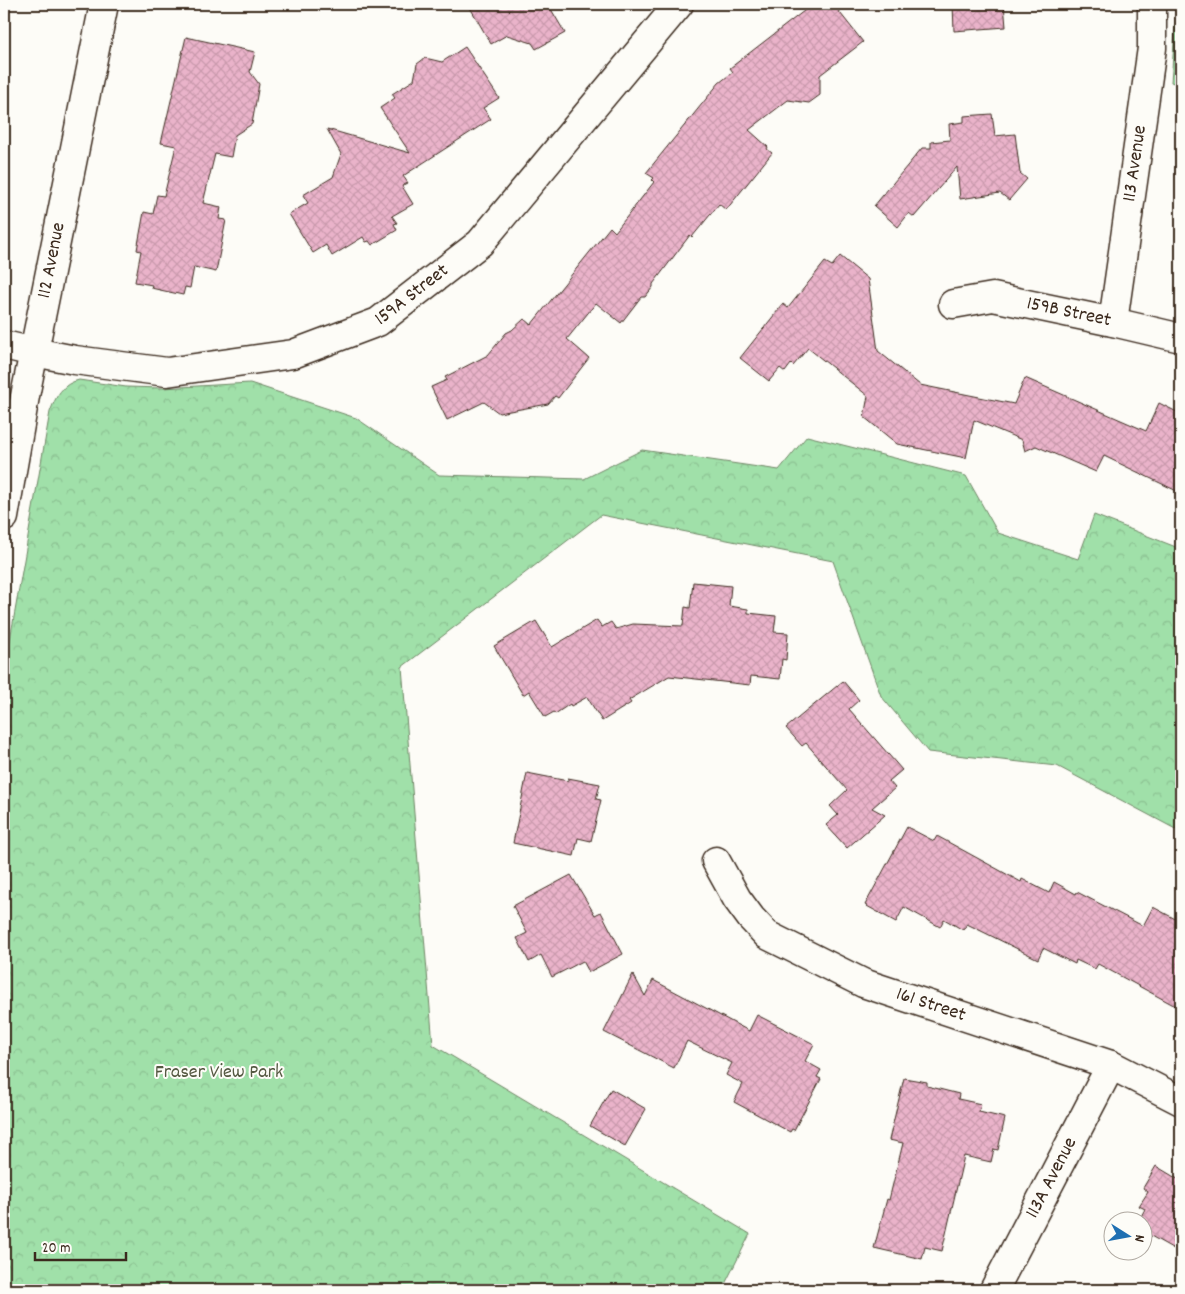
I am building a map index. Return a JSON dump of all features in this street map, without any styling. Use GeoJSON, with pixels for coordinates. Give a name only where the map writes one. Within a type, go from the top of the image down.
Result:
{"type":"FeatureCollection","features":[{"type":"Feature","properties":{"kind":"street","name":"112 Avenue"},"geometry":{"type":"LineString","coordinates":[[4,517],[34,352],[104,4]]}},
{"type":"Feature","properties":{"kind":"street","name":"159A Street"},"geometry":{"type":"LineString","coordinates":[[4,346],[74,360],[167,372],[293,354],[378,322],[480,243],[679,4]]}},
{"type":"Feature","properties":{"kind":"street","name":"113 Avenue"},"geometry":{"type":"LineString","coordinates":[[1113,322],[1152,48],[1152,4]]}},
{"type":"Feature","properties":{"kind":"street","name":"159B Street"},"geometry":{"type":"LineString","coordinates":[[954,304],[993,297],[1181,338]]}},
{"type":"Feature","properties":{"kind":"street","name":"161 Street"},"geometry":{"type":"LineString","coordinates":[[716,862],[737,899],[767,935],[863,983],[1111,1065],[1181,1101]]}},
{"type":"Feature","properties":{"kind":"street","name":"113A Avenue"},"geometry":{"type":"LineString","coordinates":[[994,1290],[1111,1065]]}},
{"type":"Feature","properties":{"kind":"green space"},"geometry":{"type":"Polygon","coordinates":[[[1177,4],[1181,4],[1181,86],[1171,82],[1177,4]]]}},
{"type":"Feature","properties":{"kind":"green space","name":"Fraser View Park"},"geometry":{"type":"Polygon","coordinates":[[[79,380],[126,387],[163,388],[250,383],[356,418],[439,475],[584,479],[642,450],[779,470],[807,436],[966,476],[998,533],[1078,559],[1094,515],[1181,549],[1181,832],[1057,766],[928,752],[881,696],[833,561],[601,515],[402,667],[433,1045],[750,1234],[722,1290],[4,1290],[4,674],[50,412],[60,392],[68,384],[79,380]]]}},
{"type":"Feature","properties":{"kind":"building"},"geometry":{"type":"Polygon","coordinates":[[[468,4],[548,4],[565,33],[536,49],[532,43],[507,35],[491,44],[468,4]]]}},
{"type":"Feature","properties":{"kind":"building"},"geometry":{"type":"Polygon","coordinates":[[[813,4],[833,4],[863,42],[820,75],[820,95],[809,103],[788,100],[749,130],[772,153],[726,210],[719,204],[692,237],[690,235],[653,284],[653,287],[645,297],[641,297],[621,323],[596,303],[567,339],[589,358],[558,398],[555,396],[548,404],[499,413],[484,402],[447,420],[431,387],[447,380],[445,377],[488,355],[506,333],[524,319],[531,325],[610,227],[615,232],[654,182],[652,180],[654,178],[646,173],[719,83],[733,72],[730,68],[813,4]]]}},
{"type":"Feature","properties":{"kind":"building"},"geometry":{"type":"Polygon","coordinates":[[[953,4],[1004,4],[1006,27],[954,31],[953,4]]]}},
{"type":"Feature","properties":{"kind":"building"},"geometry":{"type":"Polygon","coordinates":[[[186,37],[255,52],[250,72],[259,84],[252,124],[235,135],[231,157],[215,154],[203,203],[221,207],[219,219],[226,220],[216,272],[194,267],[190,288],[185,287],[183,295],[151,288],[152,285],[135,282],[141,251],[137,250],[144,212],[153,214],[157,195],[164,196],[176,146],[161,143],[186,37]]]}},
{"type":"Feature","properties":{"kind":"building"},"geometry":{"type":"Polygon","coordinates":[[[465,47],[499,98],[483,108],[491,119],[403,176],[408,183],[402,186],[413,204],[392,216],[397,223],[394,224],[397,230],[372,245],[369,241],[366,242],[363,237],[332,256],[326,245],[313,253],[289,214],[308,203],[303,195],[333,177],[341,154],[327,129],[410,153],[380,108],[395,98],[392,94],[414,80],[417,64],[425,58],[442,62],[465,47]]]}},
{"type":"Feature","properties":{"kind":"building"},"geometry":{"type":"Polygon","coordinates":[[[992,114],[995,136],[1015,134],[1020,173],[1027,179],[1009,200],[1000,193],[960,199],[957,167],[914,217],[909,213],[898,227],[874,206],[922,148],[931,148],[931,142],[950,140],[949,124],[964,122],[964,116],[992,114]]]}},
{"type":"Feature","properties":{"kind":"building"},"geometry":{"type":"Polygon","coordinates":[[[840,256],[868,279],[878,351],[920,385],[1014,404],[1025,378],[1146,431],[1159,403],[1181,414],[1181,493],[1104,456],[1096,472],[1036,446],[1025,451],[1022,440],[974,420],[966,458],[897,444],[864,417],[868,396],[808,348],[793,366],[791,364],[785,372],[780,368],[769,381],[740,358],[783,304],[788,308],[825,262],[832,266],[840,256]]]}},
{"type":"Feature","properties":{"kind":"building"},"geometry":{"type":"Polygon","coordinates":[[[693,582],[731,586],[729,606],[748,609],[748,613],[776,616],[774,632],[788,633],[786,660],[782,659],[780,679],[751,676],[750,685],[669,676],[629,700],[631,703],[602,721],[587,697],[571,706],[570,704],[555,714],[554,712],[545,717],[529,691],[523,695],[494,646],[536,621],[552,647],[597,620],[602,627],[611,622],[616,629],[633,624],[683,626],[685,607],[690,608],[693,582]]]}},
{"type":"Feature","properties":{"kind":"building"},"geometry":{"type":"Polygon","coordinates":[[[843,681],[859,700],[849,709],[902,770],[889,781],[895,788],[872,808],[885,815],[847,848],[826,825],[838,815],[830,806],[847,790],[806,743],[802,746],[786,728],[843,681]]]}},
{"type":"Feature","properties":{"kind":"building"},"geometry":{"type":"Polygon","coordinates":[[[527,773],[568,781],[568,778],[600,784],[596,799],[601,800],[591,841],[578,838],[574,856],[513,843],[527,773]]]}},
{"type":"Feature","properties":{"kind":"building"},"geometry":{"type":"Polygon","coordinates":[[[907,827],[934,841],[937,836],[1021,882],[1022,879],[1049,893],[1054,882],[1143,926],[1153,907],[1181,922],[1181,1009],[1098,964],[1095,969],[1076,960],[1075,964],[1043,948],[1038,959],[967,924],[963,930],[944,919],[940,927],[904,907],[896,922],[865,905],[907,827]]]}},
{"type":"Feature","properties":{"kind":"building"},"geometry":{"type":"Polygon","coordinates":[[[571,875],[595,915],[601,912],[623,954],[589,972],[583,961],[552,977],[541,955],[529,962],[517,938],[527,933],[513,906],[571,875]]]}},
{"type":"Feature","properties":{"kind":"building"},"geometry":{"type":"Polygon","coordinates":[[[633,974],[645,996],[653,980],[749,1031],[757,1015],[814,1044],[805,1061],[821,1070],[817,1077],[821,1079],[794,1130],[792,1129],[790,1132],[734,1102],[743,1084],[726,1075],[732,1063],[687,1041],[674,1068],[604,1032],[633,974]]]}},
{"type":"Feature","properties":{"kind":"building"},"geometry":{"type":"Polygon","coordinates":[[[904,1078],[927,1082],[927,1086],[959,1094],[958,1099],[981,1104],[979,1112],[1005,1118],[998,1150],[994,1149],[991,1162],[964,1156],[942,1251],[925,1247],[922,1259],[874,1248],[887,1199],[889,1200],[903,1143],[889,1140],[904,1078]]]}},
{"type":"Feature","properties":{"kind":"building"},"geometry":{"type":"Polygon","coordinates":[[[611,1089],[646,1109],[625,1146],[590,1126],[611,1089]]]}},
{"type":"Feature","properties":{"kind":"building"},"geometry":{"type":"Polygon","coordinates":[[[1156,1166],[1181,1181],[1181,1253],[1152,1237],[1152,1212],[1143,1212],[1145,1209],[1139,1206],[1148,1192],[1143,1188],[1156,1166]]]}}]}
